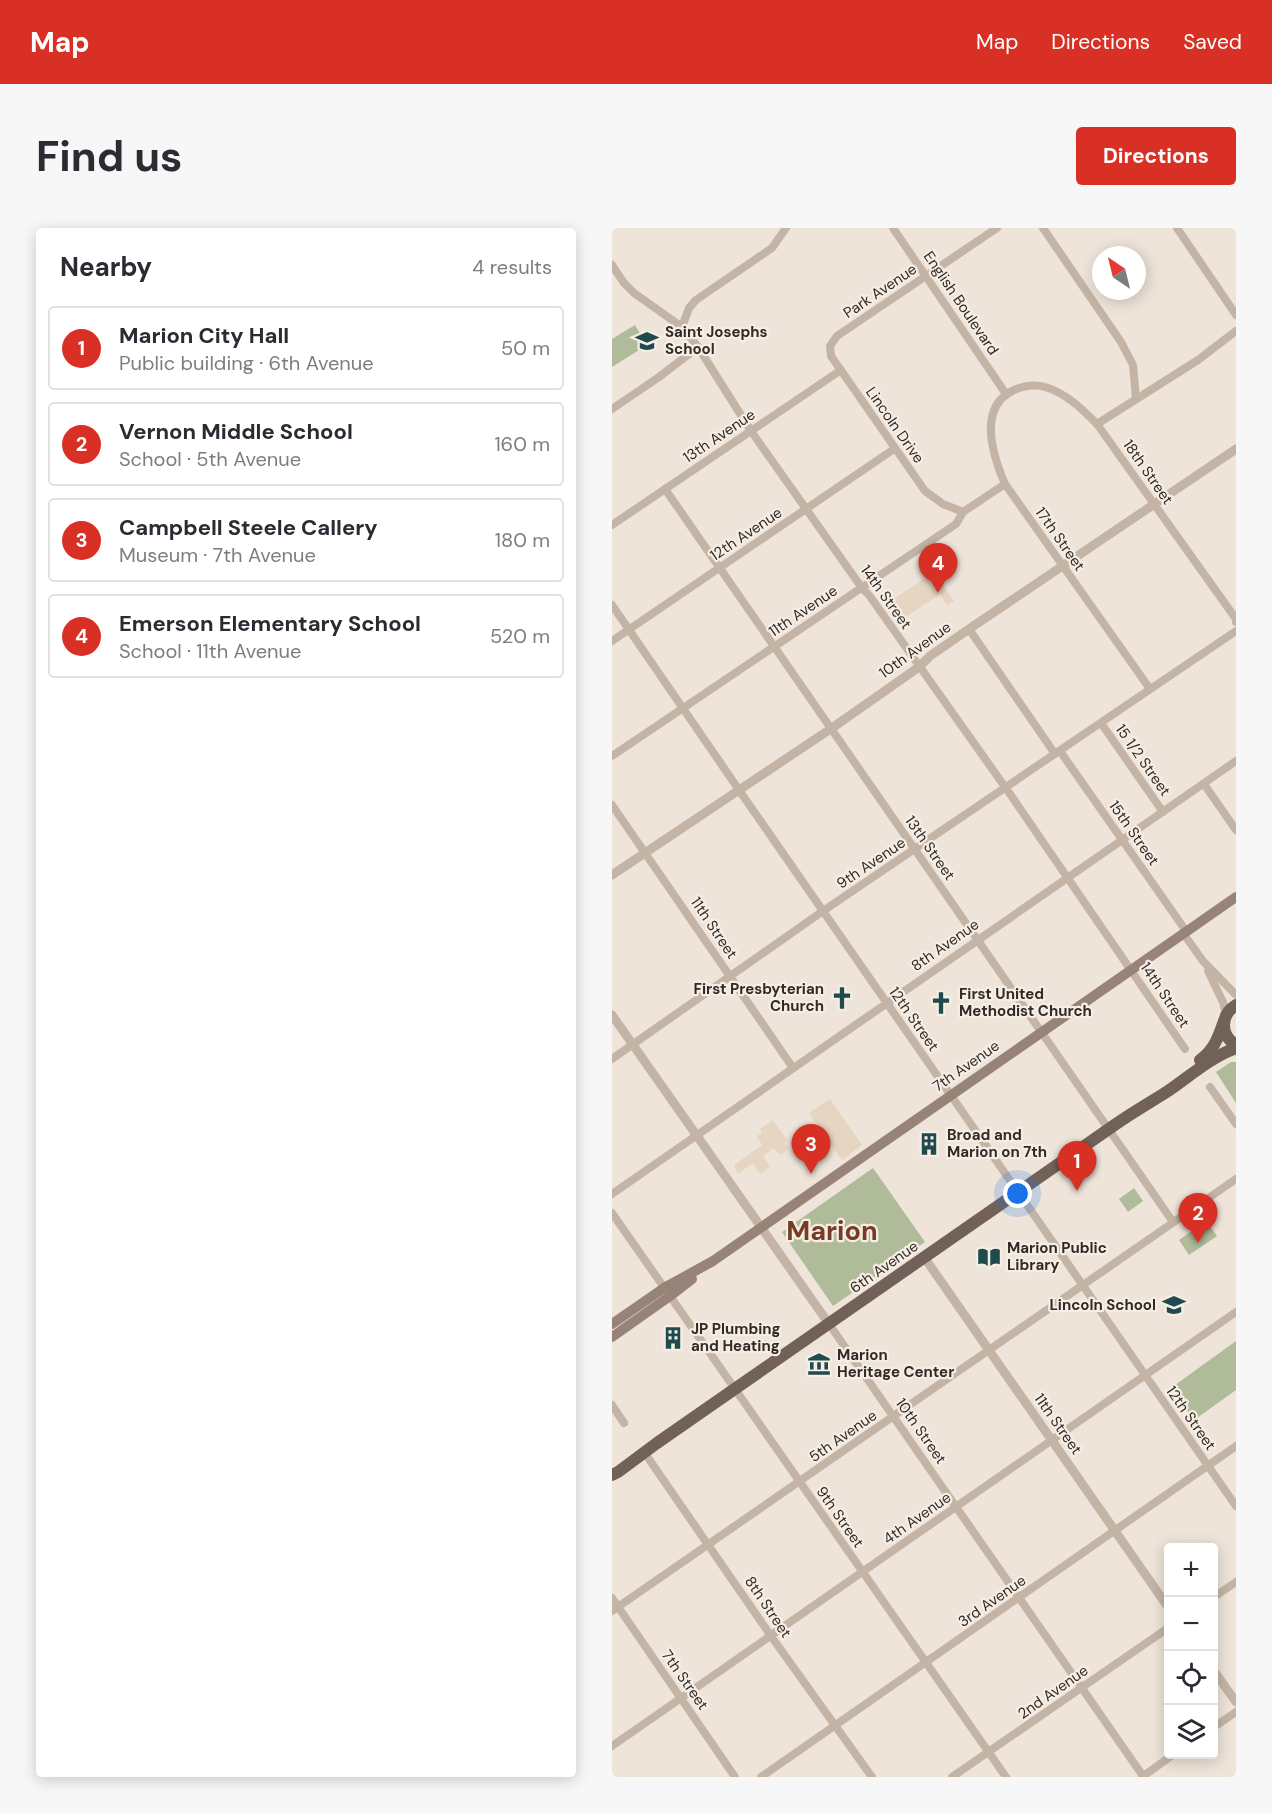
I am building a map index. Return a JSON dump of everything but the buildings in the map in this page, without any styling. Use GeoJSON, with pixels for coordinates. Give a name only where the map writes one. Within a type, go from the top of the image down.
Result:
{"type":"FeatureCollection","features":[{"type":"Feature","properties":{"kind":"main road","name":"7th Avenue"},"geometry":{"type":"LineString","coordinates":[[612,1324],[667,1292],[713,1261],[1236,897]]}},
{"type":"Feature","properties":{"kind":"main road"},"geometry":{"type":"LineString","coordinates":[[1236,1005],[1225,1018],[1223,1025],[1226,1036],[1236,1047]]}},
{"type":"Feature","properties":{"kind":"main road","name":"6th Avenue"},"geometry":{"type":"LineString","coordinates":[[1141,1107],[1166,1085],[1209,1054],[1219,1039],[1225,1018]]}},
{"type":"Feature","properties":{"kind":"main road","name":"6th Avenue"},"geometry":{"type":"LineString","coordinates":[[612,1475],[1108,1129],[1166,1092],[1210,1060],[1236,1047]]}},
{"type":"Feature","properties":{"kind":"main road","name":"7th Avenue"},"geometry":{"type":"LineString","coordinates":[[612,1337],[667,1292]]}},
{"type":"Feature","properties":{"kind":"main road","name":"6th Avenue"},"geometry":{"type":"LineString","coordinates":[[612,1466],[644,1452]]}},
{"type":"Feature","properties":{"kind":"street"},"geometry":{"type":"LineString","coordinates":[[682,327],[689,308],[696,300],[772,248],[786,228]]}},
{"type":"Feature","properties":{"kind":"street","name":"English Boulevard"},"geometry":{"type":"LineString","coordinates":[[893,228],[1006,394]]}},
{"type":"Feature","properties":{"kind":"street","name":"Park Avenue"},"geometry":{"type":"LineString","coordinates":[[837,336],[997,228]]}},
{"type":"Feature","properties":{"kind":"street"},"geometry":{"type":"LineString","coordinates":[[1043,228],[1121,342],[1133,365],[1136,399]]}},
{"type":"Feature","properties":{"kind":"street"},"geometry":{"type":"LineString","coordinates":[[1177,228],[1236,315]]}},
{"type":"Feature","properties":{"kind":"street","name":"14th Street"},"geometry":{"type":"LineString","coordinates":[[612,265],[634,293],[682,327],[698,347],[751,431],[1005,787],[1185,1049]]}},
{"type":"Feature","properties":{"kind":"street"},"geometry":{"type":"LineString","coordinates":[[1097,424],[1198,360],[1236,331]]}},
{"type":"Feature","properties":{"kind":"street","name":"Lincoln Drive"},"geometry":{"type":"LineString","coordinates":[[837,336],[830,346],[831,356],[894,449],[925,491],[943,504],[963,512]]}},
{"type":"Feature","properties":{"kind":"street"},"geometry":{"type":"LineString","coordinates":[[612,409],[698,347]]}},
{"type":"Feature","properties":{"kind":"street","name":"13th Avenue"},"geometry":{"type":"LineString","coordinates":[[612,525],[841,370]]}},
{"type":"Feature","properties":{"kind":"street","name":"18th Street"},"geometry":{"type":"LineString","coordinates":[[1006,394],[1024,386],[1044,386],[1079,406],[1097,424],[1236,622]]}},
{"type":"Feature","properties":{"kind":"street","name":"17th Street"},"geometry":{"type":"LineString","coordinates":[[1006,394],[994,409],[991,426],[992,445],[997,466],[1005,484],[1150,689]]}},
{"type":"Feature","properties":{"kind":"street","name":"12th Avenue"},"geometry":{"type":"LineString","coordinates":[[612,641],[894,449]]}},
{"type":"Feature","properties":{"kind":"street","name":"10th Avenue"},"geometry":{"type":"LineString","coordinates":[[612,875],[832,728],[969,629],[1236,449]]}},
{"type":"Feature","properties":{"kind":"street","name":"11th Avenue"},"geometry":{"type":"LineString","coordinates":[[612,756],[956,524],[963,512],[1005,484]]}},
{"type":"Feature","properties":{"kind":"street","name":"13th Street"},"geometry":{"type":"LineString","coordinates":[[665,489],[1173,1222]]}},
{"type":"Feature","properties":{"kind":"street","name":"12th Street"},"geometry":{"type":"LineString","coordinates":[[612,605],[1236,1506]]}},
{"type":"Feature","properties":{"kind":"street","name":"15th Street"},"geometry":{"type":"LineString","coordinates":[[969,629],[1122,840],[1185,932],[1224,1002],[1225,1018]]}},
{"type":"Feature","properties":{"kind":"street","name":"9th Avenue"},"geometry":{"type":"LineString","coordinates":[[612,1059],[729,976],[1236,631]]}},
{"type":"Feature","properties":{"kind":"street","name":"15 1/2 Street"},"geometry":{"type":"LineString","coordinates":[[1101,723],[1163,812]]}},
{"type":"Feature","properties":{"kind":"street","name":"8th Avenue"},"geometry":{"type":"LineString","coordinates":[[612,1194],[1236,761]]}},
{"type":"Feature","properties":{"kind":"street"},"geometry":{"type":"LineString","coordinates":[[1204,784],[1236,830]]}},
{"type":"Feature","properties":{"kind":"street","name":"11th Street"},"geometry":{"type":"LineString","coordinates":[[612,805],[793,1068]]}},
{"type":"Feature","properties":{"kind":"street","name":"15th Street"},"geometry":{"type":"LineString","coordinates":[[1203,961],[1236,995]]}},
{"type":"Feature","properties":{"kind":"street","name":"10th Street"},"geometry":{"type":"LineString","coordinates":[[612,1015],[1143,1777]]}},
{"type":"Feature","properties":{"kind":"street"},"geometry":{"type":"LineString","coordinates":[[1210,1087],[1236,1124]]}},
{"type":"Feature","properties":{"kind":"street","name":"5th Avenue"},"geometry":{"type":"LineString","coordinates":[[615,1609],[1236,1179]]}},
{"type":"Feature","properties":{"kind":"street","name":"9th Street"},"geometry":{"type":"LineString","coordinates":[[612,1213],[1006,1777]]}},
{"type":"Feature","properties":{"kind":"street","name":"11th Street"},"geometry":{"type":"LineString","coordinates":[[924,1257],[1164,1600]]}},
{"type":"Feature","properties":{"kind":"street","name":"4th Avenue"},"geometry":{"type":"LineString","coordinates":[[612,1746],[1236,1312]]}},
{"type":"Feature","properties":{"kind":"street"},"geometry":{"type":"LineString","coordinates":[[612,1405],[624,1423]]}},
{"type":"Feature","properties":{"kind":"street","name":"3rd Avenue"},"geometry":{"type":"LineString","coordinates":[[761,1777],[1236,1446]]}},
{"type":"Feature","properties":{"kind":"street","name":"8th Street"},"geometry":{"type":"LineString","coordinates":[[644,1452],[872,1777]]}},
{"type":"Feature","properties":{"kind":"street"},"geometry":{"type":"LineString","coordinates":[[1218,1594],[1236,1582]]}},
{"type":"Feature","properties":{"kind":"street","name":"7th Street"},"geometry":{"type":"LineString","coordinates":[[612,1598],[615,1609],[681,1698],[735,1777]]}},
{"type":"Feature","properties":{"kind":"street","name":"2nd Avenue"},"geometry":{"type":"LineString","coordinates":[[952,1777],[1164,1631]]}},
{"type":"Feature","properties":{"kind":"street"},"geometry":{"type":"LineString","coordinates":[[1218,1677],[1236,1702]]}},
{"type":"Feature","properties":{"kind":"street"},"geometry":{"type":"LineString","coordinates":[[1218,1724],[1236,1712]]}},
{"type":"Feature","properties":{"kind":"street"},"geometry":{"type":"LineString","coordinates":[[1143,1777],[1168,1759]]}},
{"type":"Feature","properties":{"kind":"green space"},"geometry":{"type":"Polygon","coordinates":[[[635,325],[647,345],[612,367],[612,339],[635,325]]]}},
{"type":"Feature","properties":{"kind":"green space"},"geometry":{"type":"Polygon","coordinates":[[[1231,1062],[1236,1062],[1236,1103],[1216,1072],[1231,1062]]]}},
{"type":"Feature","properties":{"kind":"green space"},"geometry":{"type":"Polygon","coordinates":[[[873,1168],[925,1242],[833,1306],[782,1232],[873,1168]]]}},
{"type":"Feature","properties":{"kind":"green space"},"geometry":{"type":"Polygon","coordinates":[[[1134,1188],[1143,1201],[1128,1212],[1119,1199],[1134,1188]]]}},
{"type":"Feature","properties":{"kind":"green space"},"geometry":{"type":"Polygon","coordinates":[[[1206,1221],[1217,1236],[1189,1255],[1179,1240],[1206,1221]]]}},
{"type":"Feature","properties":{"kind":"green space"},"geometry":{"type":"Polygon","coordinates":[[[1236,1341],[1236,1390],[1194,1420],[1171,1388],[1236,1341]]]}},
{"type":"Feature","properties":{"kind":"shaded area"},"geometry":{"type":"Polygon","coordinates":[[[934,572],[954,601],[947,605],[940,594],[897,623],[885,605],[934,572]]]}},
{"type":"Feature","properties":{"kind":"shaded area"},"geometry":{"type":"Polygon","coordinates":[[[830,1099],[862,1145],[842,1160],[809,1113],[830,1099]]]}},
{"type":"Feature","properties":{"kind":"shaded area"},"geometry":{"type":"Polygon","coordinates":[[[773,1120],[787,1140],[784,1143],[789,1149],[780,1155],[773,1149],[763,1156],[770,1167],[760,1174],[753,1163],[739,1173],[737,1172],[734,1165],[762,1145],[757,1136],[762,1133],[760,1129],[773,1120]]]}},
{"type":"Feature","properties":{"kind":"place","name":"Saint Josephs School"},"geometry":{"type":"Point","coordinates":[647,341]}},
{"type":"Feature","properties":{"kind":"place","name":"Emerson Elementary School"},"geometry":{"type":"Point","coordinates":[938,593]}},
{"type":"Feature","properties":{"kind":"place","name":"First Presbyterian Church"},"geometry":{"type":"Point","coordinates":[842,998]}},
{"type":"Feature","properties":{"kind":"place","name":"First United Methodist Church"},"geometry":{"type":"Point","coordinates":[941,1003]}},
{"type":"Feature","properties":{"kind":"place","name":"Broad and Marion on 7th"},"geometry":{"type":"Point","coordinates":[929,1144]}},
{"type":"Feature","properties":{"kind":"place","name":"Campbell Steele Callery"},"geometry":{"type":"Point","coordinates":[811,1174]}},
{"type":"Feature","properties":{"kind":"place","name":"Marion City Hall"},"geometry":{"type":"Point","coordinates":[1077,1191]}},
{"type":"Feature","properties":{"kind":"place","name":"Vernon Middle School"},"geometry":{"type":"Point","coordinates":[1198,1243]}},
{"type":"Feature","properties":{"kind":"place","name":"Marion Public Library"},"geometry":{"type":"Point","coordinates":[989,1257]}},
{"type":"Feature","properties":{"kind":"place","name":"Lincoln School"},"geometry":{"type":"Point","coordinates":[1174,1305]}},
{"type":"Feature","properties":{"kind":"place","name":"JP Plumbing and Heating"},"geometry":{"type":"Point","coordinates":[673,1338]}},
{"type":"Feature","properties":{"kind":"place","name":"Marion Heritage Center"},"geometry":{"type":"Point","coordinates":[819,1364]}},
{"type":"Feature","properties":{"kind":"district","name":"Marion"},"geometry":{"type":"Point","coordinates":[832,1231]}}]}
